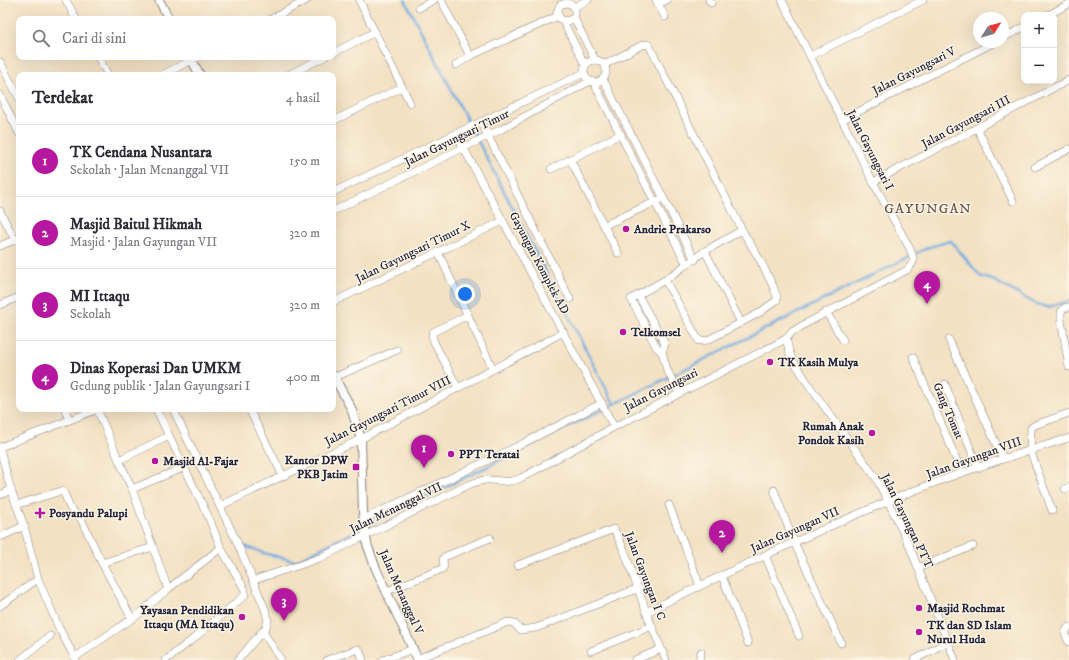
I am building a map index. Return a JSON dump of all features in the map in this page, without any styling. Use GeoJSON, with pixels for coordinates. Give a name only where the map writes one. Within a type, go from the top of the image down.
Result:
{"type":"FeatureCollection","features":[{"type":"Feature","properties":{"kind":"street"},"geometry":{"type":"LineString","coordinates":[[66,0],[74,16]]}},
{"type":"Feature","properties":{"kind":"street"},"geometry":{"type":"LineString","coordinates":[[159,0],[167,16]]}},
{"type":"Feature","properties":{"kind":"street"},"geometry":{"type":"LineString","coordinates":[[277,16],[307,0]]}},
{"type":"Feature","properties":{"kind":"street"},"geometry":{"type":"LineString","coordinates":[[359,0],[410,103]]}},
{"type":"Feature","properties":{"kind":"street"},"geometry":{"type":"LineString","coordinates":[[419,8],[434,0]]}},
{"type":"Feature","properties":{"kind":"street"},"geometry":{"type":"LineString","coordinates":[[441,0],[470,56]]}},
{"type":"Feature","properties":{"kind":"street"},"geometry":{"type":"LineString","coordinates":[[574,7],[588,0]]}},
{"type":"Feature","properties":{"kind":"street"},"geometry":{"type":"LineString","coordinates":[[665,17],[657,2],[667,0]]}},
{"type":"Feature","properties":{"kind":"street","name":"Jalan Gayungsari I"},"geometry":{"type":"LineString","coordinates":[[782,0],[873,182],[914,257],[911,266],[907,270],[801,326],[792,332],[786,339]]}},
{"type":"Feature","properties":{"kind":"street"},"geometry":{"type":"LineString","coordinates":[[810,56],[923,0]]}},
{"type":"Feature","properties":{"kind":"street"},"geometry":{"type":"LineString","coordinates":[[560,18],[567,22],[574,18],[576,12],[574,7],[571,4],[562,2],[558,8],[560,18],[584,69],[585,76],[592,82],[621,134],[687,265]]}},
{"type":"Feature","properties":{"kind":"street"},"geometry":{"type":"LineString","coordinates":[[1054,12],[1069,4]]}},
{"type":"Feature","properties":{"kind":"street"},"geometry":{"type":"LineString","coordinates":[[456,65],[470,56],[560,18]]}},
{"type":"Feature","properties":{"kind":"street"},"geometry":{"type":"LineString","coordinates":[[574,18],[595,60]]}},
{"type":"Feature","properties":{"kind":"street"},"geometry":{"type":"LineString","coordinates":[[1009,35],[1021,29]]}},
{"type":"Feature","properties":{"kind":"street"},"geometry":{"type":"LineString","coordinates":[[336,52],[375,32]]}},
{"type":"Feature","properties":{"kind":"street"},"geometry":{"type":"LineString","coordinates":[[604,65],[642,45],[649,45],[742,230],[760,260],[778,296],[774,303],[740,323],[708,340],[700,341],[665,280]]}},
{"type":"Feature","properties":{"kind":"street","name":"Jalan Gayungsari V"},"geometry":{"type":"LineString","coordinates":[[842,120],[983,48]]}},
{"type":"Feature","properties":{"kind":"street"},"geometry":{"type":"LineString","coordinates":[[100,60],[106,72]]}},
{"type":"Feature","properties":{"kind":"street"},"geometry":{"type":"LineString","coordinates":[[167,72],[189,60]]}},
{"type":"Feature","properties":{"kind":"street"},"geometry":{"type":"LineString","coordinates":[[194,60],[199,72]]}},
{"type":"Feature","properties":{"kind":"street"},"geometry":{"type":"LineString","coordinates":[[294,72],[318,60]]}},
{"type":"Feature","properties":{"kind":"street"},"geometry":{"type":"LineString","coordinates":[[584,69],[591,60],[602,62],[604,65],[606,75],[603,80],[599,82],[592,82]]}},
{"type":"Feature","properties":{"kind":"street"},"geometry":{"type":"LineString","coordinates":[[0,62],[16,92]]}},
{"type":"Feature","properties":{"kind":"street","name":"Jalan Gayungsari Timur"},"geometry":{"type":"LineString","coordinates":[[336,191],[479,124],[584,69]]}},
{"type":"Feature","properties":{"kind":"street"},"geometry":{"type":"LineString","coordinates":[[603,80],[695,260]]}},
{"type":"Feature","properties":{"kind":"street","name":"Jalan Gayungsari III"},"geometry":{"type":"LineString","coordinates":[[873,182],[1069,80]]}},
{"type":"Feature","properties":{"kind":"street","name":"Jalan Gayungsari Timur"},"geometry":{"type":"LineString","coordinates":[[336,210],[467,147],[592,82]]}},
{"type":"Feature","properties":{"kind":"street"},"geometry":{"type":"LineString","coordinates":[[336,120],[402,88]]}},
{"type":"Feature","properties":{"kind":"street"},"geometry":{"type":"LineString","coordinates":[[0,95],[16,127]]}},
{"type":"Feature","properties":{"kind":"street"},"geometry":{"type":"LineString","coordinates":[[479,124],[570,298]]}},
{"type":"Feature","properties":{"kind":"street"},"geometry":{"type":"LineString","coordinates":[[977,128],[1013,201]]}},
{"type":"Feature","properties":{"kind":"street","name":"Gayungan Komplek AD"},"geometry":{"type":"LineString","coordinates":[[459,133],[503,221],[614,427]]}},
{"type":"Feature","properties":{"kind":"street"},"geometry":{"type":"LineString","coordinates":[[550,169],[621,134]]}},
{"type":"Feature","properties":{"kind":"street"},"geometry":{"type":"LineString","coordinates":[[1035,167],[1069,149]]}},
{"type":"Feature","properties":{"kind":"street"},"geometry":{"type":"LineString","coordinates":[[570,159],[618,253]]}},
{"type":"Feature","properties":{"kind":"street"},"geometry":{"type":"LineString","coordinates":[[605,225],[663,198]]}},
{"type":"Feature","properties":{"kind":"street"},"geometry":{"type":"LineString","coordinates":[[0,210],[16,237]]}},
{"type":"Feature","properties":{"kind":"street","name":"Jalan Gayungsari Timur X"},"geometry":{"type":"LineString","coordinates":[[336,301],[503,221]]}},
{"type":"Feature","properties":{"kind":"street"},"geometry":{"type":"LineString","coordinates":[[680,393],[674,385],[667,370],[662,352],[657,348],[631,299],[665,280],[695,260],[705,251],[742,230]]}},
{"type":"Feature","properties":{"kind":"street"},"geometry":{"type":"LineString","coordinates":[[0,246],[16,239]]}},
{"type":"Feature","properties":{"kind":"street"},"geometry":{"type":"LineString","coordinates":[[705,251],[740,323]]}},
{"type":"Feature","properties":{"kind":"street"},"geometry":{"type":"LineString","coordinates":[[438,252],[493,369]]}},
{"type":"Feature","properties":{"kind":"street"},"geometry":{"type":"LineString","coordinates":[[0,305],[16,298]]}},
{"type":"Feature","properties":{"kind":"street"},"geometry":{"type":"LineString","coordinates":[[1069,306],[1064,308],[1061,312],[1069,368]]}},
{"type":"Feature","properties":{"kind":"street"},"geometry":{"type":"LineString","coordinates":[[826,312],[843,340]]}},
{"type":"Feature","properties":{"kind":"street"},"geometry":{"type":"LineString","coordinates":[[458,388],[434,342],[432,335],[433,332],[468,314]]}},
{"type":"Feature","properties":{"kind":"street","name":"Jalan Gayungsari Timur VIII"},"geometry":{"type":"LineString","coordinates":[[220,506],[361,439],[564,332]]}},
{"type":"Feature","properties":{"kind":"street","name":"Jalan Gayungsari"},"geometry":{"type":"LineString","coordinates":[[548,463],[614,427],[786,339]]}},
{"type":"Feature","properties":{"kind":"street","name":"Jalan Gayungan PTT"},"geometry":{"type":"LineString","coordinates":[[786,339],[791,357],[876,478],[918,568],[955,660]]}},
{"type":"Feature","properties":{"kind":"street"},"geometry":{"type":"LineString","coordinates":[[949,340],[1003,459]]}},
{"type":"Feature","properties":{"kind":"street"},"geometry":{"type":"LineString","coordinates":[[336,376],[397,350]]}},
{"type":"Feature","properties":{"kind":"street","name":"Gang Tomat"},"geometry":{"type":"LineString","coordinates":[[913,357],[962,474]]}},
{"type":"Feature","properties":{"kind":"street","name":"Jalan Menanggal V"},"geometry":{"type":"LineString","coordinates":[[336,381],[353,415],[361,439],[365,528],[371,556],[417,659]]}},
{"type":"Feature","properties":{"kind":"street"},"geometry":{"type":"LineString","coordinates":[[945,384],[978,468]]}},
{"type":"Feature","properties":{"kind":"street"},"geometry":{"type":"LineString","coordinates":[[365,528],[522,444],[603,405]]}},
{"type":"Feature","properties":{"kind":"street"},"geometry":{"type":"LineString","coordinates":[[65,412],[69,420]]}},
{"type":"Feature","properties":{"kind":"street"},"geometry":{"type":"LineString","coordinates":[[90,412],[0,448],[11,490],[24,526],[38,579],[59,628],[75,659],[132,619],[221,548]]}},
{"type":"Feature","properties":{"kind":"street"},"geometry":{"type":"LineString","coordinates":[[99,412],[132,489],[168,589]]}},
{"type":"Feature","properties":{"kind":"street"},"geometry":{"type":"LineString","coordinates":[[157,412],[208,516],[221,548],[246,594],[166,660]]}},
{"type":"Feature","properties":{"kind":"street"},"geometry":{"type":"LineString","coordinates":[[174,412],[254,580],[268,620],[263,632],[238,660]]}},
{"type":"Feature","properties":{"kind":"street"},"geometry":{"type":"LineString","coordinates":[[251,412],[283,476]]}},
{"type":"Feature","properties":{"kind":"street"},"geometry":{"type":"LineString","coordinates":[[1052,510],[1030,450],[1031,431],[1033,426],[1069,413]]}},
{"type":"Feature","properties":{"kind":"street"},"geometry":{"type":"LineString","coordinates":[[119,460],[169,436]]}},
{"type":"Feature","properties":{"kind":"street","name":"Jalan Gayungan VIII"},"geometry":{"type":"LineString","coordinates":[[888,501],[1003,459],[1069,438]]}},
{"type":"Feature","properties":{"kind":"street","name":"Jalan Menanggal VII"},"geometry":{"type":"LineString","coordinates":[[254,580],[322,557],[365,528],[468,485],[489,480],[503,482],[516,481],[548,463]]}},
{"type":"Feature","properties":{"kind":"street"},"geometry":{"type":"LineString","coordinates":[[132,489],[185,467]]}},
{"type":"Feature","properties":{"kind":"street"},"geometry":{"type":"LineString","coordinates":[[0,495],[11,490]]}},
{"type":"Feature","properties":{"kind":"street"},"geometry":{"type":"LineString","coordinates":[[774,490],[794,542],[841,643]]}},
{"type":"Feature","properties":{"kind":"street"},"geometry":{"type":"LineString","coordinates":[[16,505],[63,491],[70,508],[83,522],[102,564],[132,619]]}},
{"type":"Feature","properties":{"kind":"street","name":"Jalan Gayungan VII"},"geometry":{"type":"LineString","coordinates":[[646,612],[765,555],[888,501]]}},
{"type":"Feature","properties":{"kind":"street"},"geometry":{"type":"LineString","coordinates":[[669,505],[700,586]]}},
{"type":"Feature","properties":{"kind":"street"},"geometry":{"type":"LineString","coordinates":[[0,537],[24,526]]}},
{"type":"Feature","properties":{"kind":"street","name":"Jalan Gayungan I C"},"geometry":{"type":"LineString","coordinates":[[518,565],[614,529],[624,550],[639,588],[646,612],[666,660]]}},
{"type":"Feature","properties":{"kind":"street"},"geometry":{"type":"LineString","coordinates":[[387,591],[442,569],[444,566],[444,557],[490,538]]}},
{"type":"Feature","properties":{"kind":"street"},"geometry":{"type":"LineString","coordinates":[[918,568],[974,546]]}},
{"type":"Feature","properties":{"kind":"street"},"geometry":{"type":"LineString","coordinates":[[102,564],[153,547]]}},
{"type":"Feature","properties":{"kind":"street"},"geometry":{"type":"LineString","coordinates":[[765,555],[799,636]]}},
{"type":"Feature","properties":{"kind":"street"},"geometry":{"type":"LineString","coordinates":[[722,576],[748,643]]}},
{"type":"Feature","properties":{"kind":"street"},"geometry":{"type":"LineString","coordinates":[[0,606],[38,579]]}},
{"type":"Feature","properties":{"kind":"street"},"geometry":{"type":"LineString","coordinates":[[417,659],[508,622],[514,622],[520,630],[536,628],[639,588]]}},
{"type":"Feature","properties":{"kind":"street"},"geometry":{"type":"LineString","coordinates":[[591,651],[652,626]]}},
{"type":"Feature","properties":{"kind":"street"},"geometry":{"type":"LineString","coordinates":[[1069,627],[1065,634],[1069,642]]}},
{"type":"Feature","properties":{"kind":"street"},"geometry":{"type":"LineString","coordinates":[[263,632],[281,660]]}},
{"type":"Feature","properties":{"kind":"street"},"geometry":{"type":"LineString","coordinates":[[20,660],[50,636]]}},
{"type":"Feature","properties":{"kind":"street"},"geometry":{"type":"LineString","coordinates":[[914,660],[947,642]]}},
{"type":"Feature","properties":{"kind":"street"},"geometry":{"type":"LineString","coordinates":[[327,660],[358,649],[363,660]]}},
{"type":"Feature","properties":{"kind":"street"},"geometry":{"type":"LineString","coordinates":[[383,660],[413,649]]}},
{"type":"Feature","properties":{"kind":"street"},"geometry":{"type":"LineString","coordinates":[[635,660],[661,649]]}},
{"type":"Feature","properties":{"kind":"street"},"geometry":{"type":"LineString","coordinates":[[347,652],[349,660]]}},
{"type":"Feature","properties":{"kind":"street"},"geometry":{"type":"LineString","coordinates":[[699,660],[701,652]]}},
{"type":"Feature","properties":{"kind":"waterway"},"geometry":{"type":"LineString","coordinates":[[405,0],[614,404]]}},
{"type":"Feature","properties":{"kind":"waterway"},"geometry":{"type":"LineString","coordinates":[[241,545],[267,554],[295,561],[631,396],[929,247],[951,241],[980,276],[995,281],[1036,304],[1048,307],[1069,301]]}},
{"type":"Feature","properties":{"kind":"place","name":"Andrie Prakarso"},"geometry":{"type":"Point","coordinates":[626,229]}},
{"type":"Feature","properties":{"kind":"place","name":"Dinas Koperasi Dan UMKM"},"geometry":{"type":"Point","coordinates":[927,304]}},
{"type":"Feature","properties":{"kind":"place","name":"Telkomsel"},"geometry":{"type":"Point","coordinates":[623,332]}},
{"type":"Feature","properties":{"kind":"place","name":"TK Kasih Mulya"},"geometry":{"type":"Point","coordinates":[770,362]}},
{"type":"Feature","properties":{"kind":"place","name":"Rumah Anak Pondok Kasih"},"geometry":{"type":"Point","coordinates":[872,433]}},
{"type":"Feature","properties":{"kind":"place","name":"PPT Teratai"},"geometry":{"type":"Point","coordinates":[451,454]}},
{"type":"Feature","properties":{"kind":"place","name":"Masjid Al-Fajar"},"geometry":{"type":"Point","coordinates":[155,461]}},
{"type":"Feature","properties":{"kind":"place","name":"Kantor DPW PKB Jatim"},"geometry":{"type":"Point","coordinates":[356,467]}},
{"type":"Feature","properties":{"kind":"place","name":"TK Cendana Nusantara"},"geometry":{"type":"Point","coordinates":[424,468]}},
{"type":"Feature","properties":{"kind":"place","name":"Posyandu Palupi"},"geometry":{"type":"Point","coordinates":[40,513]}},
{"type":"Feature","properties":{"kind":"place","name":"Masjid Baitul Hikmah"},"geometry":{"type":"Point","coordinates":[722,553]}},
{"type":"Feature","properties":{"kind":"place","name":"Masjid Rochmat"},"geometry":{"type":"Point","coordinates":[919,608]}},
{"type":"Feature","properties":{"kind":"place","name":"Yayasan Pendidikan Ittaqu (MA Ittaqu)"},"geometry":{"type":"Point","coordinates":[242,617]}},
{"type":"Feature","properties":{"kind":"place","name":"MI Ittaqu"},"geometry":{"type":"Point","coordinates":[284,621]}},
{"type":"Feature","properties":{"kind":"place","name":"TK dan SD Islam Nurul Huda"},"geometry":{"type":"Point","coordinates":[919,632]}},
{"type":"Feature","properties":{"kind":"district","name":"GAYUNGAN"},"geometry":{"type":"Point","coordinates":[928,209]}}]}
